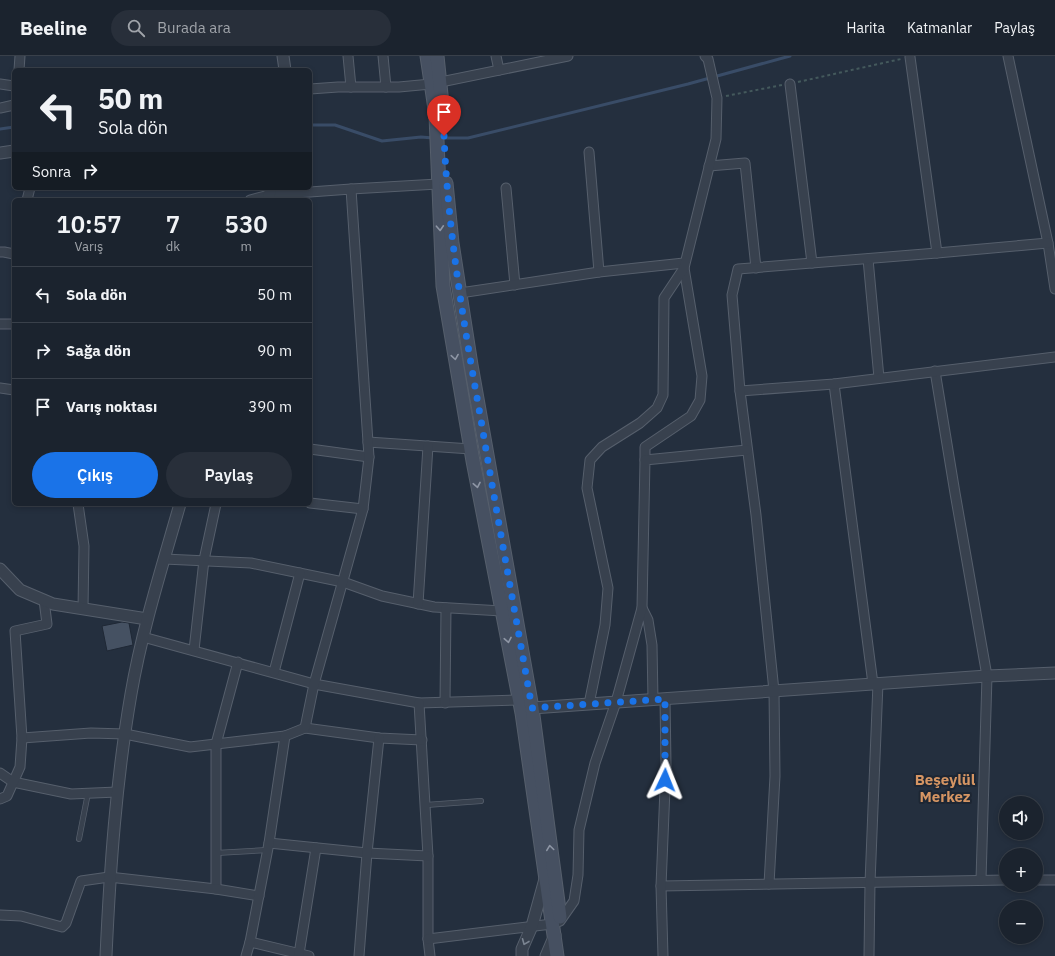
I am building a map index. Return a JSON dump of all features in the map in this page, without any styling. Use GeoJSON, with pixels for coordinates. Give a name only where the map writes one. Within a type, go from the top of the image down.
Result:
{"type":"FeatureCollection","features":[{"type":"Feature","properties":{"kind":"main road"},"geometry":{"type":"LineString","coordinates":[[427,56],[435,83],[440,116],[444,286],[470,449],[502,611],[524,707],[545,878],[566,956]]}},
{"type":"Feature","properties":{"kind":"main road"},"geometry":{"type":"LineString","coordinates":[[435,83],[437,56]]}},
{"type":"Feature","properties":{"kind":"main road"},"geometry":{"type":"LineString","coordinates":[[442,184],[485,446],[524,707],[556,923],[554,938],[557,956]]}},
{"type":"Feature","properties":{"kind":"main road"},"geometry":{"type":"LineString","coordinates":[[470,449],[485,446]]}},
{"type":"Feature","properties":{"kind":"street"},"geometry":{"type":"LineString","coordinates":[[19,68],[20,56]]}},
{"type":"Feature","properties":{"kind":"street"},"geometry":{"type":"LineString","coordinates":[[283,56],[285,68]]}},
{"type":"Feature","properties":{"kind":"street"},"geometry":{"type":"LineString","coordinates":[[348,56],[352,87]]}},
{"type":"Feature","properties":{"kind":"street"},"geometry":{"type":"LineString","coordinates":[[383,56],[386,87]]}},
{"type":"Feature","properties":{"kind":"street"},"geometry":{"type":"LineString","coordinates":[[496,56],[499,70]]}},
{"type":"Feature","properties":{"kind":"street"},"geometry":{"type":"LineString","coordinates":[[312,89],[352,87],[399,88],[435,83],[568,56]]}},
{"type":"Feature","properties":{"kind":"street"},"geometry":{"type":"LineString","coordinates":[[589,704],[604,625],[608,588],[587,488],[590,460],[602,447],[640,423],[657,408],[662,395],[664,298],[684,266],[716,139],[717,98],[706,56]]}},
{"type":"Feature","properties":{"kind":"street"},"geometry":{"type":"LineString","coordinates":[[1008,56],[1048,243],[1055,289]]}},
{"type":"Feature","properties":{"kind":"street"},"geometry":{"type":"LineString","coordinates":[[910,57],[937,253]]}},
{"type":"Feature","properties":{"kind":"street"},"geometry":{"type":"LineString","coordinates":[[0,84],[12,86]]}},
{"type":"Feature","properties":{"kind":"street"},"geometry":{"type":"LineString","coordinates":[[790,84],[812,263]]}},
{"type":"Feature","properties":{"kind":"street"},"geometry":{"type":"LineString","coordinates":[[0,108],[12,105]]}},
{"type":"Feature","properties":{"kind":"street"},"geometry":{"type":"LineString","coordinates":[[0,153],[12,151]]}},
{"type":"Feature","properties":{"kind":"street"},"geometry":{"type":"LineString","coordinates":[[589,152],[599,272]]}},
{"type":"Feature","properties":{"kind":"street"},"geometry":{"type":"LineString","coordinates":[[709,166],[745,163],[756,268]]}},
{"type":"Feature","properties":{"kind":"street"},"geometry":{"type":"LineString","coordinates":[[256,198],[269,194],[442,184]]}},
{"type":"Feature","properties":{"kind":"street"},"geometry":{"type":"LineString","coordinates":[[506,188],[515,285]]}},
{"type":"Feature","properties":{"kind":"street"},"geometry":{"type":"LineString","coordinates":[[305,728],[314,684],[363,509],[369,457],[351,189]]}},
{"type":"Feature","properties":{"kind":"street"},"geometry":{"type":"LineString","coordinates":[[769,884],[776,776],[774,691],[756,515],[740,391],[732,295],[738,269],[1048,243]]}},
{"type":"Feature","properties":{"kind":"street"},"geometry":{"type":"LineString","coordinates":[[0,252],[12,253]]}},
{"type":"Feature","properties":{"kind":"street"},"geometry":{"type":"LineString","coordinates":[[868,259],[879,378]]}},
{"type":"Feature","properties":{"kind":"street"},"geometry":{"type":"LineString","coordinates":[[460,294],[599,272],[684,266]]}},
{"type":"Feature","properties":{"kind":"street"},"geometry":{"type":"LineString","coordinates":[[428,939],[556,923],[574,900],[578,875],[580,830],[595,763],[616,702],[642,608],[646,446],[691,416],[700,400],[702,376],[684,266]]}},
{"type":"Feature","properties":{"kind":"street"},"geometry":{"type":"LineString","coordinates":[[0,324],[12,324]]}},
{"type":"Feature","properties":{"kind":"street"},"geometry":{"type":"LineString","coordinates":[[740,391],[834,384],[1055,356]]}},
{"type":"Feature","properties":{"kind":"street"},"geometry":{"type":"LineString","coordinates":[[935,371],[987,676],[981,880]]}},
{"type":"Feature","properties":{"kind":"street"},"geometry":{"type":"LineString","coordinates":[[834,384],[876,684],[869,956]]}},
{"type":"Feature","properties":{"kind":"street"},"geometry":{"type":"LineString","coordinates":[[0,388],[12,390]]}},
{"type":"Feature","properties":{"kind":"street"},"geometry":{"type":"LineString","coordinates":[[368,442],[470,449]]}},
{"type":"Feature","properties":{"kind":"street"},"geometry":{"type":"LineString","coordinates":[[418,604],[428,446]]}},
{"type":"Feature","properties":{"kind":"street"},"geometry":{"type":"LineString","coordinates":[[312,448],[369,457]]}},
{"type":"Feature","properties":{"kind":"street"},"geometry":{"type":"LineString","coordinates":[[646,460],[748,450]]}},
{"type":"Feature","properties":{"kind":"street"},"geometry":{"type":"LineString","coordinates":[[312,503],[363,509]]}},
{"type":"Feature","properties":{"kind":"street"},"geometry":{"type":"LineString","coordinates":[[78,506],[84,546],[84,609]]}},
{"type":"Feature","properties":{"kind":"street"},"geometry":{"type":"LineString","coordinates":[[106,956],[109,877],[118,792],[131,694],[143,637],[179,506]]}},
{"type":"Feature","properties":{"kind":"street"},"geometry":{"type":"LineString","coordinates":[[194,650],[204,560],[216,506]]}},
{"type":"Feature","properties":{"kind":"street"},"geometry":{"type":"LineString","coordinates":[[164,559],[251,563],[343,582],[382,596],[418,604],[446,608],[502,611]]}},
{"type":"Feature","properties":{"kind":"street"},"geometry":{"type":"LineString","coordinates":[[0,569],[20,590],[53,604],[148,619]]}},
{"type":"Feature","properties":{"kind":"street"},"geometry":{"type":"LineString","coordinates":[[274,672],[300,573]]}},
{"type":"Feature","properties":{"kind":"street"},"geometry":{"type":"LineString","coordinates":[[0,799],[7,796],[20,767],[22,738],[15,631],[47,624],[44,600]]}},
{"type":"Feature","properties":{"kind":"street"},"geometry":{"type":"LineString","coordinates":[[445,703],[446,608]]}},
{"type":"Feature","properties":{"kind":"street"},"geometry":{"type":"LineString","coordinates":[[642,608],[648,620],[652,645],[653,700]]}},
{"type":"Feature","properties":{"kind":"street"},"geometry":{"type":"LineString","coordinates":[[143,637],[314,684],[420,704],[445,703],[524,707],[589,704],[987,676],[1055,673]]}},
{"type":"Feature","properties":{"kind":"street"},"geometry":{"type":"LineString","coordinates":[[216,889],[216,744],[238,662]]}},
{"type":"Feature","properties":{"kind":"street"},"geometry":{"type":"LineString","coordinates":[[663,956],[661,886],[666,764],[665,699]]}},
{"type":"Feature","properties":{"kind":"street"},"geometry":{"type":"LineString","coordinates":[[420,704],[426,805],[428,856],[428,939],[430,956]]}},
{"type":"Feature","properties":{"kind":"street"},"geometry":{"type":"LineString","coordinates":[[22,738],[91,733],[125,734],[190,748],[286,736],[305,728],[380,738],[422,740]]}},
{"type":"Feature","properties":{"kind":"street"},"geometry":{"type":"LineString","coordinates":[[246,956],[259,896],[286,736]]}},
{"type":"Feature","properties":{"kind":"street"},"geometry":{"type":"LineString","coordinates":[[359,956],[367,853],[380,738]]}},
{"type":"Feature","properties":{"kind":"street"},"geometry":{"type":"LineString","coordinates":[[0,773],[13,782],[71,794],[118,792]]}},
{"type":"Feature","properties":{"kind":"street"},"geometry":{"type":"LineString","coordinates":[[268,846],[428,856]]}},
{"type":"Feature","properties":{"kind":"street"},"geometry":{"type":"LineString","coordinates":[[250,942],[305,955],[316,848]]}},
{"type":"Feature","properties":{"kind":"street"},"geometry":{"type":"LineString","coordinates":[[0,915],[22,916],[62,927],[66,923],[80,881],[109,877],[216,889],[259,896]]}},
{"type":"Feature","properties":{"kind":"street"},"geometry":{"type":"LineString","coordinates":[[522,956],[522,949],[532,926],[545,878]]}},
{"type":"Feature","properties":{"kind":"street"},"geometry":{"type":"LineString","coordinates":[[661,886],[999,880]]}},
{"type":"Feature","properties":{"kind":"street"},"geometry":{"type":"LineString","coordinates":[[1043,880],[1055,880]]}},
{"type":"Feature","properties":{"kind":"street"},"geometry":{"type":"LineString","coordinates":[[546,956],[554,938]]}},
{"type":"Feature","properties":{"kind":"lane"},"geometry":{"type":"LineString","coordinates":[[79,839],[88,793]]}},
{"type":"Feature","properties":{"kind":"lane"},"geometry":{"type":"LineString","coordinates":[[426,805],[481,801]]}},
{"type":"Feature","properties":{"kind":"lane"},"geometry":{"type":"LineString","coordinates":[[216,853],[268,846]]}},
{"type":"Feature","properties":{"kind":"path"},"geometry":{"type":"LineString","coordinates":[[717,98],[790,84],[910,57]]}},
{"type":"Feature","properties":{"kind":"building"},"geometry":{"type":"Polygon","coordinates":[[[122,622],[129,623],[133,645],[107,651],[102,626],[122,622]]]}},
{"type":"Feature","properties":{"kind":"waterway"},"geometry":{"type":"LineString","coordinates":[[441,138],[468,138],[688,84],[790,56]]}},
{"type":"Feature","properties":{"kind":"waterway"},"geometry":{"type":"LineString","coordinates":[[312,125],[335,125],[382,141],[421,137],[433,138]]}},
{"type":"Feature","properties":{"kind":"waterway"},"geometry":{"type":"LineString","coordinates":[[0,129],[12,127]]}},
{"type":"Feature","properties":{"kind":"district","name":"Beşeylül Merkez"},"geometry":{"type":"Point","coordinates":[945,788]}},
{"type":"Feature","properties":{"kind":"route"},"geometry":{"type":"LineString","coordinates":[[444,136],[452,243],[466,337],[532,708],[665,699],[665,780]]}}]}
